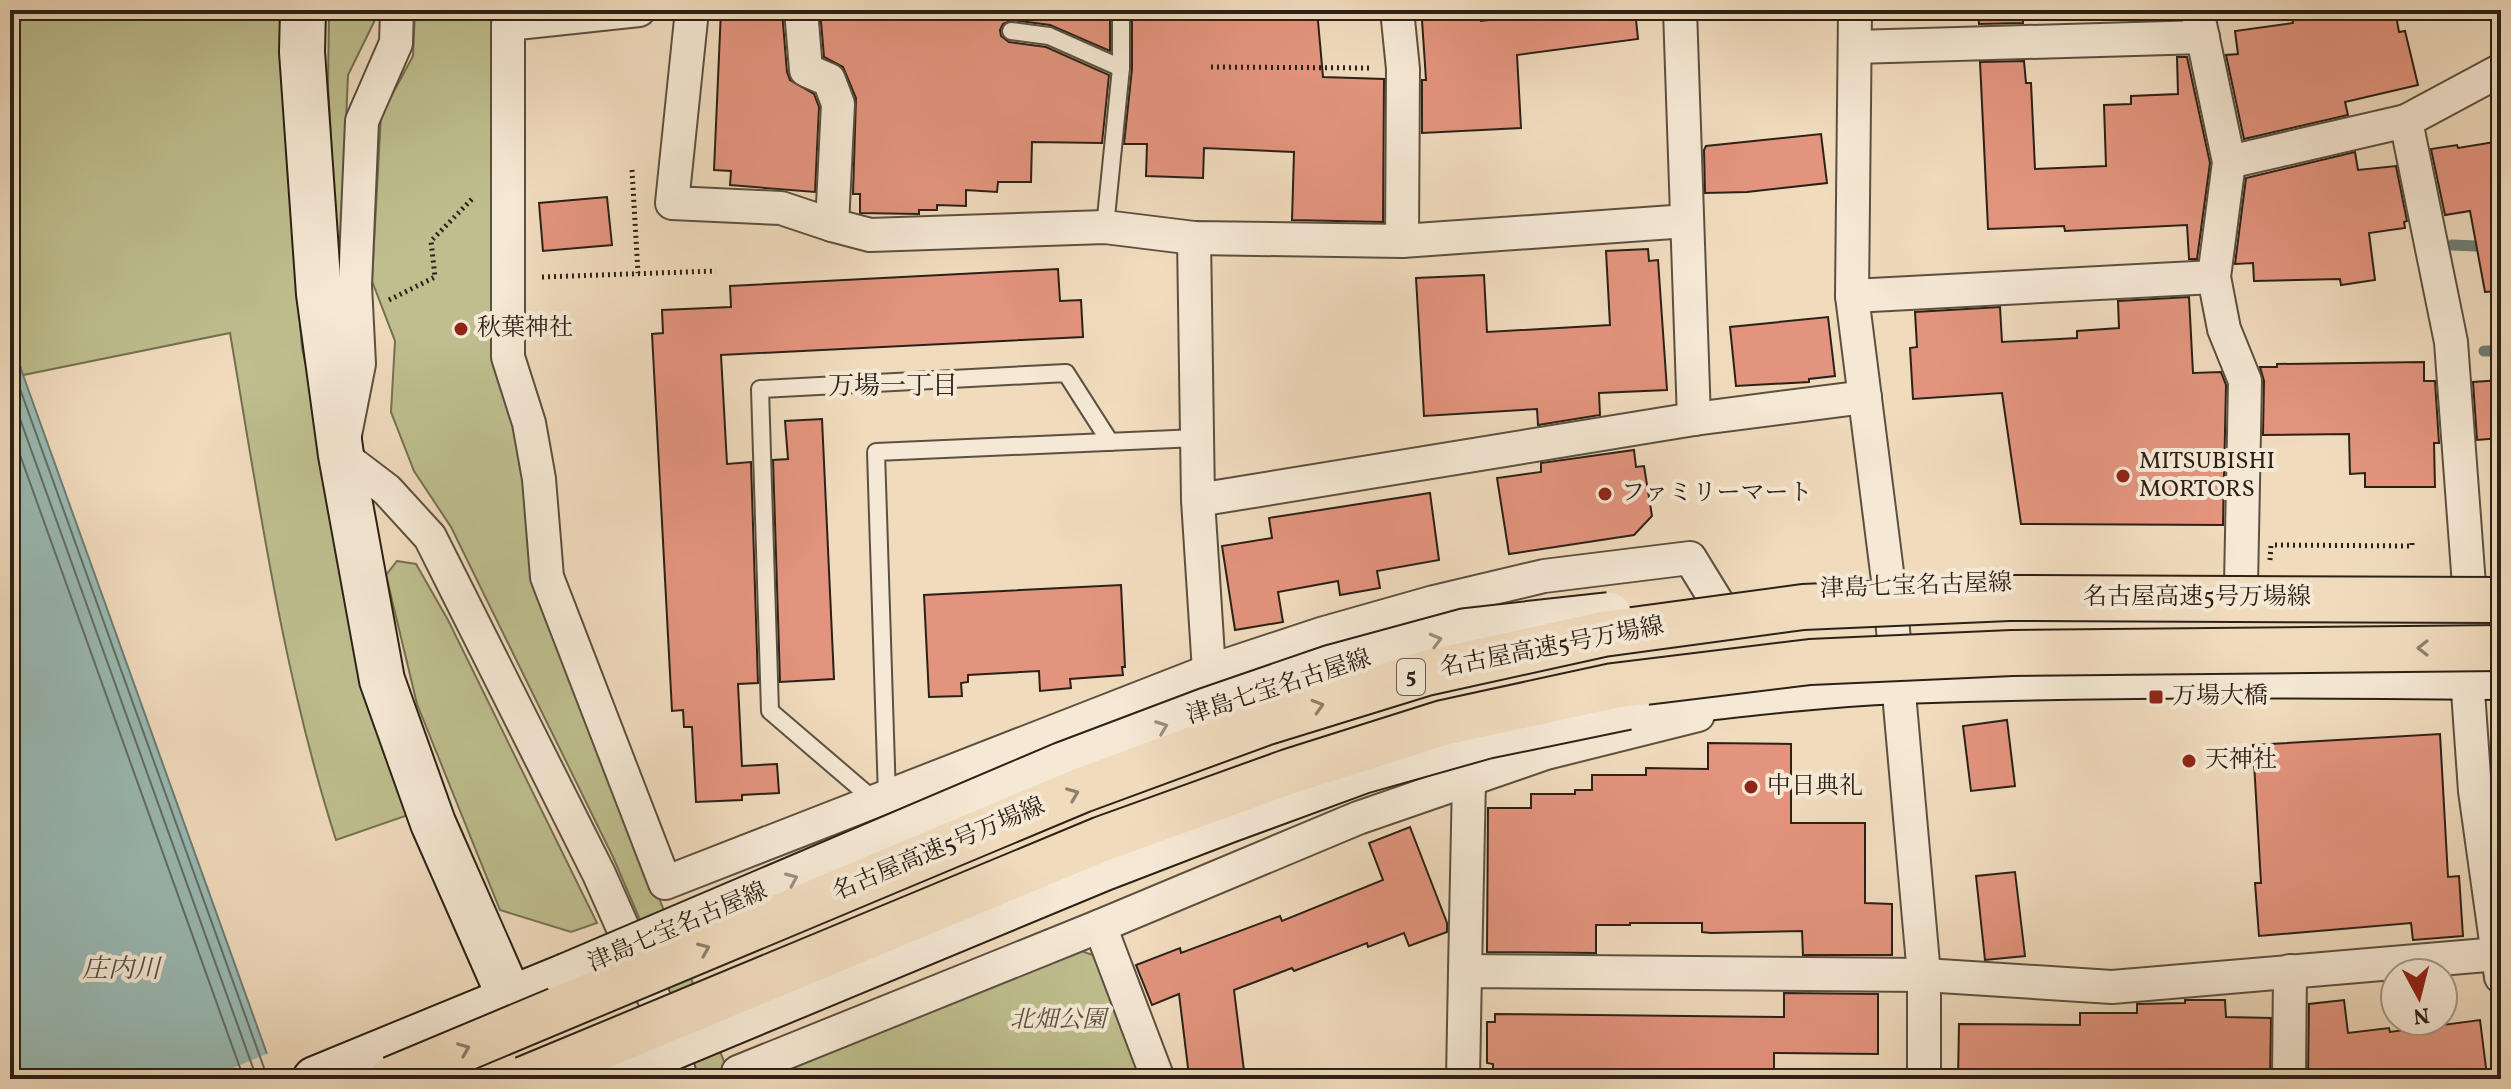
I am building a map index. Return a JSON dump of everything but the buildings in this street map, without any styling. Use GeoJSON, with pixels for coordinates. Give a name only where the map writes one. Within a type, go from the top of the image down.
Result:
{"type":"FeatureCollection","features":[{"type":"Feature","properties":{"kind":"highway","name":"名古屋高速5号万場線"},"geometry":{"type":"LineString","coordinates":[[392,1079],[1082,790],[1264,723],[1426,673],[1603,634],[1803,607],[2009,598],[2490,590]]}},
{"type":"Feature","properties":{"kind":"highway","name":"名古屋高速5号万場線"},"geometry":{"type":"LineString","coordinates":[[524,1079],[1102,839],[1288,772],[1443,723],[1613,686],[1810,662],[2012,653],[2501,648]]}},
{"type":"Feature","properties":{"kind":"main road"},"geometry":{"type":"LineString","coordinates":[[303,10],[302,52],[319,294],[341,455],[382,680],[433,823],[510,998]]}},
{"type":"Feature","properties":{"kind":"main road","name":"津島七宝名古屋線"},"geometry":{"type":"LineString","coordinates":[[315,1079],[1062,765],[1330,668],[1466,631],[1789,592],[2063,582],[2490,590]]}},
{"type":"Feature","properties":{"kind":"main road"},"geometry":{"type":"LineString","coordinates":[[602,1077],[1104,868],[1362,771],[1486,736],[1627,707],[1761,692],[1898,682],[2231,676],[2484,677]]}},
{"type":"Feature","properties":{"kind":"street"},"geometry":{"type":"LineString","coordinates":[[397,10],[396,43],[362,121],[355,285],[359,364],[341,455],[387,490],[430,537],[599,874],[665,1023],[681,1079]]}},
{"type":"Feature","properties":{"kind":"street"},"geometry":{"type":"LineString","coordinates":[[639,10],[508,24],[508,357],[529,423],[539,479],[547,577],[665,883],[1209,671],[1321,634],[1434,602],[1544,576],[1690,558],[1717,602]]}},
{"type":"Feature","properties":{"kind":"street"},"geometry":{"type":"LineString","coordinates":[[692,10],[672,203],[781,208],[870,235],[1105,227],[1194,238],[1402,241],[1687,221]]}},
{"type":"Feature","properties":{"kind":"street"},"geometry":{"type":"LineString","coordinates":[[801,10],[806,70],[829,80],[838,104],[832,225]]}},
{"type":"Feature","properties":{"kind":"street"},"geometry":{"type":"LineString","coordinates":[[1397,10],[1403,69],[1402,241]]}},
{"type":"Feature","properties":{"kind":"street"},"geometry":{"type":"LineString","coordinates":[[1680,10],[1694,419]]}},
{"type":"Feature","properties":{"kind":"street"},"geometry":{"type":"LineString","coordinates":[[1855,10],[1852,296],[1898,682],[1924,975],[1924,1079]]}},
{"type":"Feature","properties":{"kind":"street"},"geometry":{"type":"LineString","coordinates":[[1855,47],[2200,24],[2229,162],[2214,277],[2224,329],[2245,381],[2241,585]]}},
{"type":"Feature","properties":{"kind":"street"},"geometry":{"type":"LineString","coordinates":[[2229,162],[2406,121],[2501,70]]}},
{"type":"Feature","properties":{"kind":"street"},"geometry":{"type":"LineString","coordinates":[[2406,121],[2451,342],[2490,590]]}},
{"type":"Feature","properties":{"kind":"street"},"geometry":{"type":"LineString","coordinates":[[1194,238],[1198,500],[1209,671]]}},
{"type":"Feature","properties":{"kind":"street"},"geometry":{"type":"LineString","coordinates":[[1852,296],[2214,277]]}},
{"type":"Feature","properties":{"kind":"street"},"geometry":{"type":"LineString","coordinates":[[1198,500],[1694,419],[1865,397]]}},
{"type":"Feature","properties":{"kind":"street"},"geometry":{"type":"LineString","coordinates":[[1465,971],[1924,975],[2112,987],[2290,971],[2500,965],[2475,791],[2484,677]]}},
{"type":"Feature","properties":{"kind":"street"},"geometry":{"type":"LineString","coordinates":[[738,1072],[1358,818],[1546,753],[1701,715],[1761,692]]}},
{"type":"Feature","properties":{"kind":"street"},"geometry":{"type":"LineString","coordinates":[[1463,1079],[1469,779]]}},
{"type":"Feature","properties":{"kind":"street"},"geometry":{"type":"LineString","coordinates":[[1100,926],[1158,1079]]}},
{"type":"Feature","properties":{"kind":"street"},"geometry":{"type":"LineString","coordinates":[[2289,1079],[2290,971]]}},
{"type":"Feature","properties":{"kind":"lane"},"geometry":{"type":"LineString","coordinates":[[1105,227],[1121,68],[1121,10]]}},
{"type":"Feature","properties":{"kind":"lane"},"geometry":{"type":"LineString","coordinates":[[1011,31],[1049,36],[1121,68]]}},
{"type":"Feature","properties":{"kind":"lane"},"geometry":{"type":"LineString","coordinates":[[881,799],[770,711],[760,389],[1066,373],[1110,442]]}},
{"type":"Feature","properties":{"kind":"lane"},"geometry":{"type":"LineString","coordinates":[[881,799],[876,452],[1197,438]]}},
{"type":"Feature","properties":{"kind":"path"},"geometry":{"type":"LineString","coordinates":[[1211,67],[1403,69]]}},
{"type":"Feature","properties":{"kind":"path"},"geometry":{"type":"LineString","coordinates":[[632,170],[638,273]]}},
{"type":"Feature","properties":{"kind":"path"},"geometry":{"type":"LineString","coordinates":[[357,317],[435,277],[431,241],[477,194]]}},
{"type":"Feature","properties":{"kind":"path"},"geometry":{"type":"LineString","coordinates":[[509,278],[716,271]]}},
{"type":"Feature","properties":{"kind":"path"},"geometry":{"type":"LineString","coordinates":[[2271,545],[2412,546],[2412,540]]}},
{"type":"Feature","properties":{"kind":"green space"},"geometry":{"type":"Polygon","coordinates":[[[10,10],[284,10],[293,233],[302,348],[315,405],[363,692],[414,813],[336,840],[317,778],[287,652],[230,333],[23,375],[10,337],[10,10]]]}},
{"type":"Feature","properties":{"kind":"green space"},"geometry":{"type":"Polygon","coordinates":[[[329,10],[376,10],[375,20],[348,75],[339,284],[328,85],[329,10]]]}},
{"type":"Feature","properties":{"kind":"green space"},"geometry":{"type":"Polygon","coordinates":[[[415,10],[493,10],[494,359],[518,426],[532,579],[731,1079],[699,1079],[656,957],[613,857],[451,527],[414,471],[391,412],[395,341],[372,281],[381,115],[413,56],[415,10]]]}},
{"type":"Feature","properties":{"kind":"green space"},"geometry":{"type":"Polygon","coordinates":[[[397,561],[416,564],[448,620],[597,923],[571,932],[500,910],[417,704],[386,575],[397,561]]]}},
{"type":"Feature","properties":{"kind":"green space","name":"北畑公園"},"geometry":{"type":"Polygon","coordinates":[[[1081,951],[1099,957],[1144,1079],[762,1079],[1081,951]]]}},
{"type":"Feature","properties":{"kind":"water","name":"庄内川"},"geometry":{"type":"Polygon","coordinates":[[[10,337],[23,375],[276,1079],[10,1079],[10,337]]]}},
{"type":"Feature","properties":{"kind":"pier"},"geometry":{"type":"Polygon","coordinates":[[[271,1052],[280,1079],[207,1079],[271,1052]]]}},
{"type":"Feature","properties":{"kind":"waterway"},"geometry":{"type":"LineString","coordinates":[[2452,245],[2501,247]]}},
{"type":"Feature","properties":{"kind":"waterway"},"geometry":{"type":"LineString","coordinates":[[2484,351],[2501,351]]}},
{"type":"Feature","properties":{"kind":"place","name":"秋葉神社"},"geometry":{"type":"Point","coordinates":[461,329]}},
{"type":"Feature","properties":{"kind":"place","name":"MITSUBISHI MORTORS"},"geometry":{"type":"Point","coordinates":[2123,476]}},
{"type":"Feature","properties":{"kind":"place","name":"ファミリーマート"},"geometry":{"type":"Point","coordinates":[1605,494]}},
{"type":"Feature","properties":{"kind":"place","name":"万場大橋"},"geometry":{"type":"Point","coordinates":[2156,697]}},
{"type":"Feature","properties":{"kind":"place","name":"天神社"},"geometry":{"type":"Point","coordinates":[2189,761]}},
{"type":"Feature","properties":{"kind":"place","name":"中日典礼"},"geometry":{"type":"Point","coordinates":[1751,787]}},
{"type":"Feature","properties":{"kind":"district","name":"万場一丁目"},"geometry":{"type":"Point","coordinates":[893,387]}}]}
